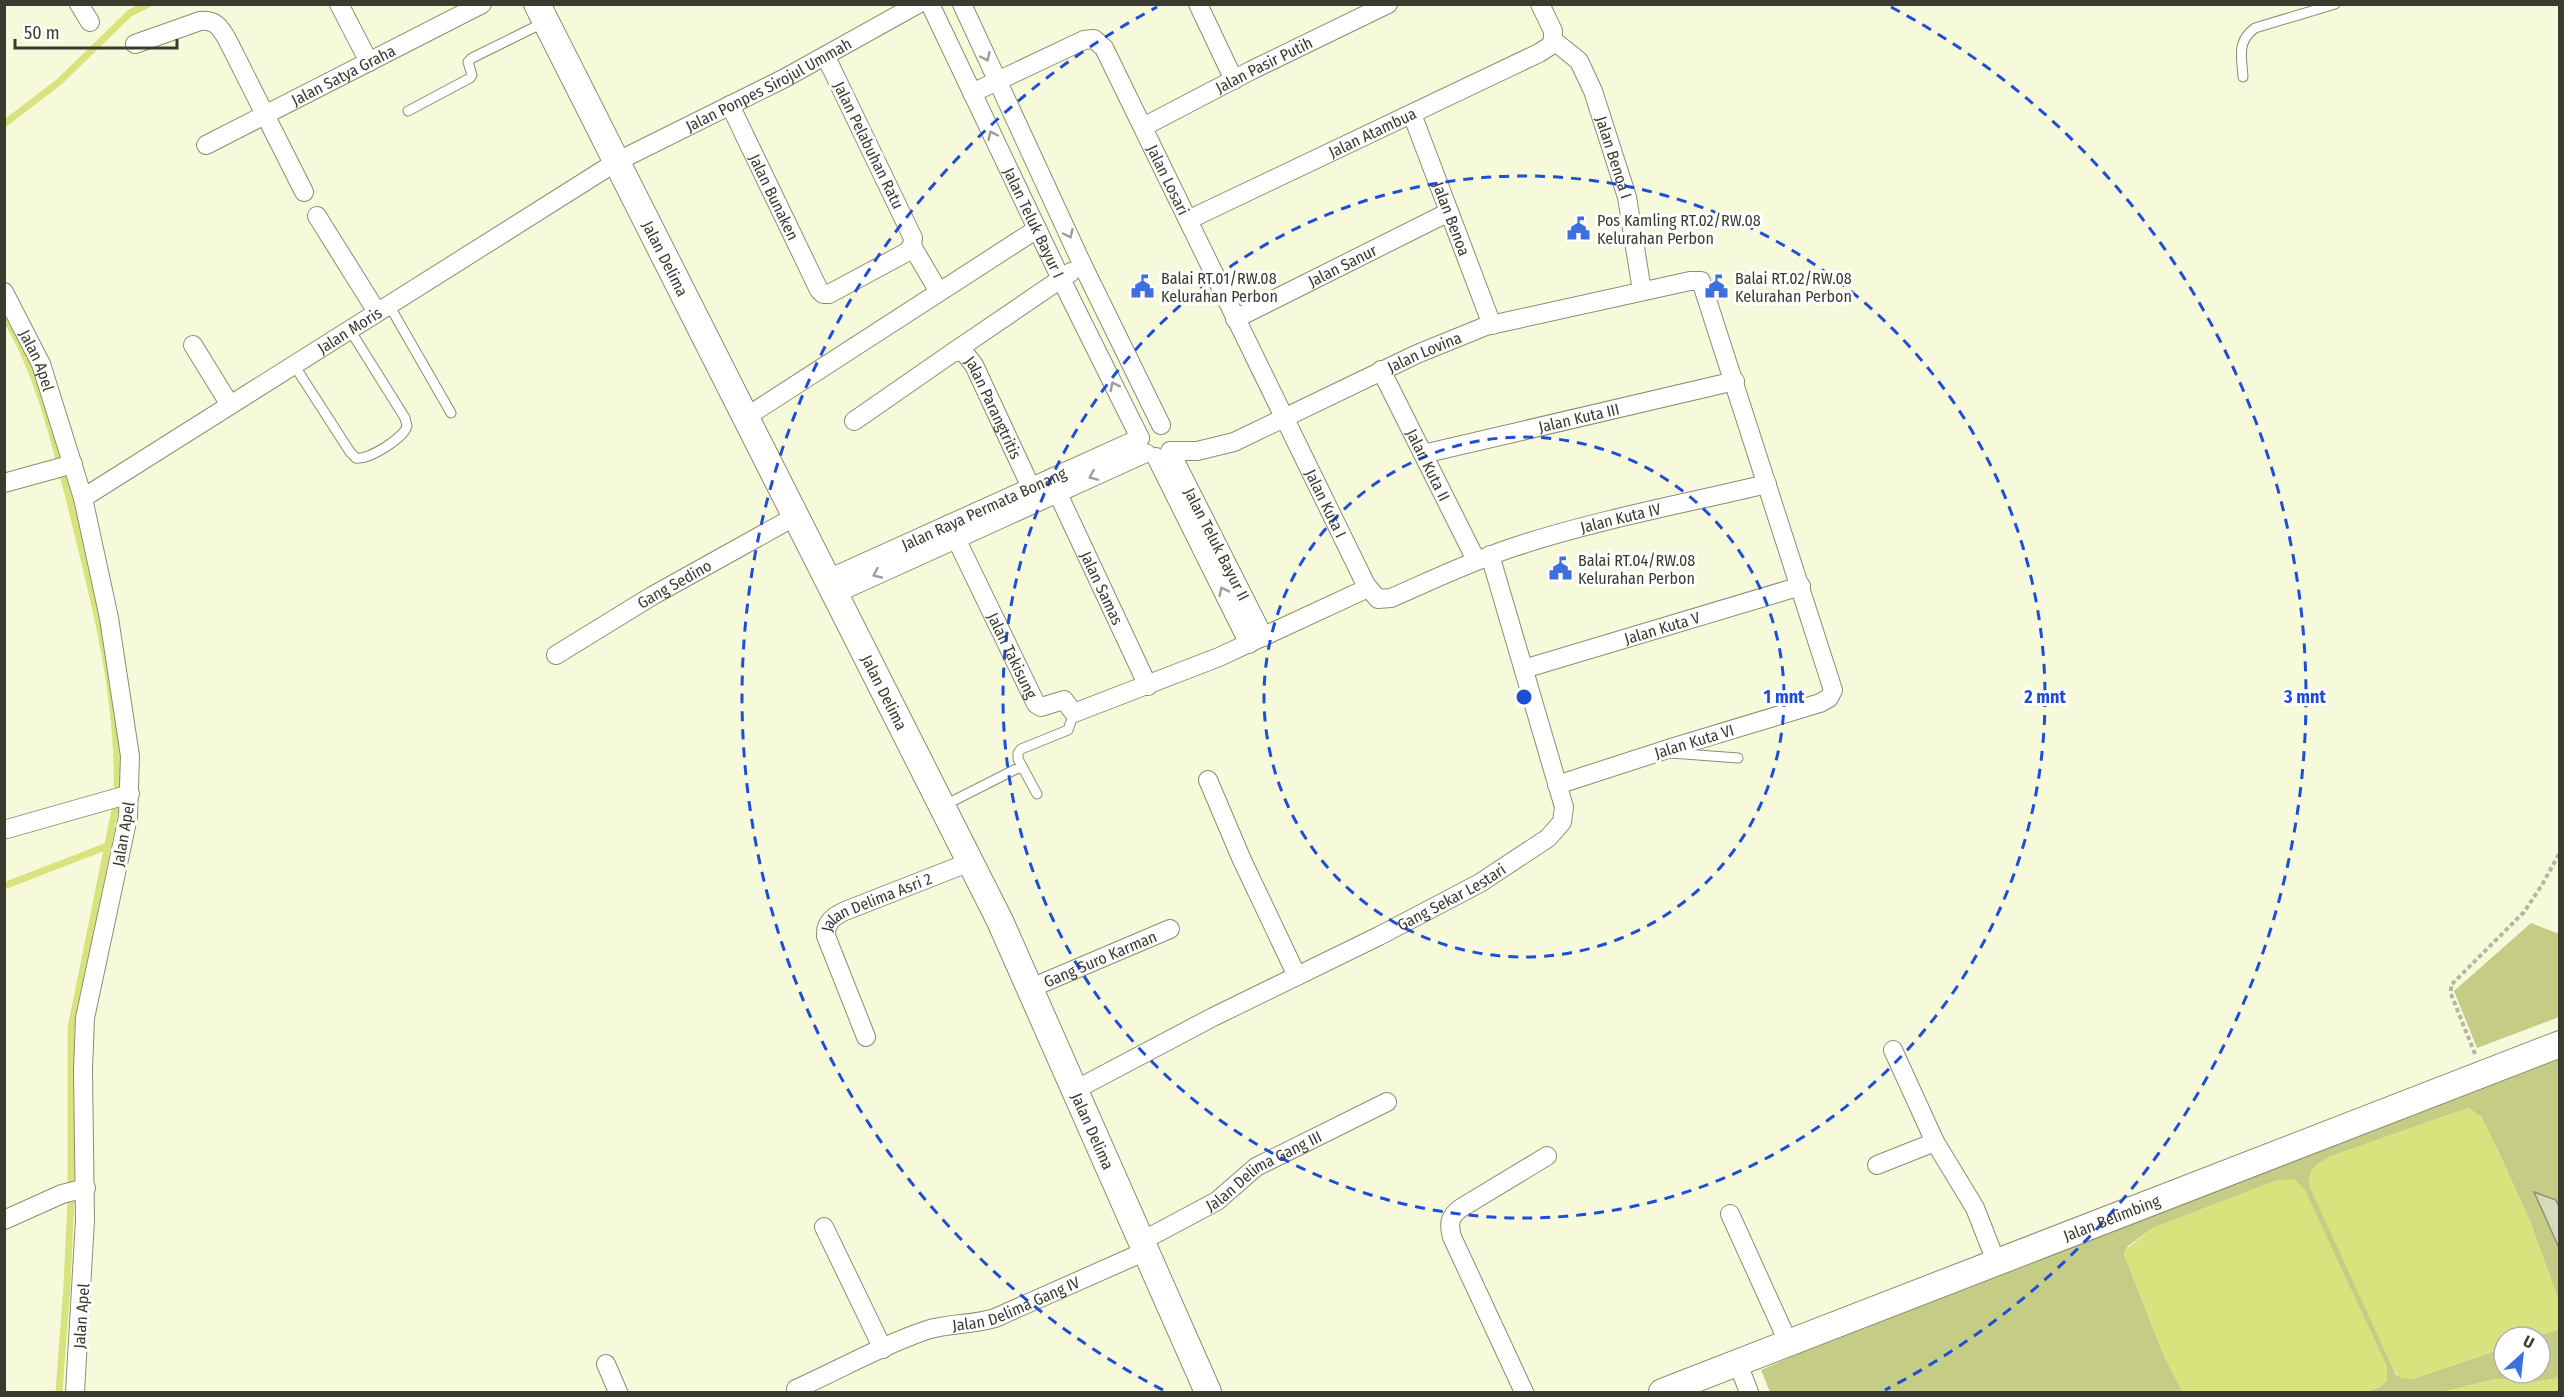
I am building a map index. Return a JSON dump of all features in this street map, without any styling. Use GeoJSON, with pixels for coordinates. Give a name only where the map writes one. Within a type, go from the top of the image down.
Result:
{"type":"FeatureCollection","features":[{"type":"Feature","properties":{"kind":"street"},"geometry":{"type":"LineString","coordinates":[[79,4],[90,22]]}},
{"type":"Feature","properties":{"kind":"street"},"geometry":{"type":"LineString","coordinates":[[339,4],[369,62]]}},
{"type":"Feature","properties":{"kind":"street","name":"Jalan Satya Graha"},"geometry":{"type":"LineString","coordinates":[[206,145],[482,4]]}},
{"type":"Feature","properties":{"kind":"street","name":"Jalan Ponpes Sirojul Ummah"},"geometry":{"type":"LineString","coordinates":[[616,162],[825,57],[918,4]]}},
{"type":"Feature","properties":{"kind":"street","name":"Jalan Teluk Bayur I"},"geometry":{"type":"LineString","coordinates":[[930,4],[1060,277],[1153,450],[1173,435],[1161,424],[1083,266],[962,4]]}},
{"type":"Feature","properties":{"kind":"street"},"geometry":{"type":"LineString","coordinates":[[1198,4],[1234,80]]}},
{"type":"Feature","properties":{"kind":"street","name":"Jalan Pasir Putih"},"geometry":{"type":"LineString","coordinates":[[1143,127],[1388,4]]}},
{"type":"Feature","properties":{"kind":"street"},"geometry":{"type":"LineString","coordinates":[[1540,4],[1553,32],[1553,40]]}},
{"type":"Feature","properties":{"kind":"street","name":"Jalan Delima"},"geometry":{"type":"LineString","coordinates":[[541,13],[832,586],[1031,988],[1208,1392]]}},
{"type":"Feature","properties":{"kind":"street"},"geometry":{"type":"LineString","coordinates":[[135,44],[200,21],[212,22],[224,34],[304,192]]}},
{"type":"Feature","properties":{"kind":"street","name":"Jalan Losari"},"geometry":{"type":"LineString","coordinates":[[997,81],[1088,38],[1095,39],[1108,54],[1283,419]]}},
{"type":"Feature","properties":{"kind":"street","name":"Jalan Atambua"},"geometry":{"type":"LineString","coordinates":[[1188,220],[1547,49],[1553,40]]}},
{"type":"Feature","properties":{"kind":"street","name":"Jalan Benoa I"},"geometry":{"type":"LineString","coordinates":[[1553,40],[1579,61],[1593,91],[1627,197],[1642,291]]}},
{"type":"Feature","properties":{"kind":"street","name":"Jalan Pelabuhan Ratu"},"geometry":{"type":"LineString","coordinates":[[825,57],[939,292]]}},
{"type":"Feature","properties":{"kind":"street"},"geometry":{"type":"LineString","coordinates":[[972,93],[997,81]]}},
{"type":"Feature","properties":{"kind":"street","name":"Jalan Bunaken"},"geometry":{"type":"LineString","coordinates":[[730,105],[819,290],[823,294],[829,294],[907,252],[912,240]]}},
{"type":"Feature","properties":{"kind":"street","name":"Jalan Benoa"},"geometry":{"type":"LineString","coordinates":[[1412,114],[1492,325]]}},
{"type":"Feature","properties":{"kind":"street","name":"Jalan Moris"},"geometry":{"type":"LineString","coordinates":[[83,498],[616,162]]}},
{"type":"Feature","properties":{"kind":"street"},"geometry":{"type":"LineString","coordinates":[[1020,193],[1044,181]]}},
{"type":"Feature","properties":{"kind":"street","name":"Jalan Sanur"},"geometry":{"type":"LineString","coordinates":[[1235,320],[1449,212]]}},
{"type":"Feature","properties":{"kind":"street"},"geometry":{"type":"LineString","coordinates":[[317,216],[383,309]]}},
{"type":"Feature","properties":{"kind":"street"},"geometry":{"type":"LineString","coordinates":[[746,417],[1037,229]]}},
{"type":"Feature","properties":{"kind":"street"},"geometry":{"type":"LineString","coordinates":[[952,353],[1060,277],[1083,266]]}},
{"type":"Feature","properties":{"kind":"street","name":"Jalan Lovina"},"geometry":{"type":"LineString","coordinates":[[1153,450],[1197,451],[1221,446],[1283,419],[1381,370],[1468,332],[1698,280],[1704,285],[1735,381]]}},
{"type":"Feature","properties":{"kind":"street","name":"Jalan Apel"},"geometry":{"type":"LineString","coordinates":[[4,292],[41,364],[70,465],[83,498],[109,618],[128,732],[130,794],[124,839],[85,1018],[82,1070],[86,1188],[75,1392]]}},
{"type":"Feature","properties":{"kind":"street"},"geometry":{"type":"LineString","coordinates":[[193,345],[230,405]]}},
{"type":"Feature","properties":{"kind":"street","name":"Jalan Parangtritis"},"geometry":{"type":"LineString","coordinates":[[854,420],[952,353],[963,351],[971,359],[1034,494]]}},
{"type":"Feature","properties":{"kind":"street","name":"Jalan Kuta II"},"geometry":{"type":"LineString","coordinates":[[1381,370],[1423,454],[1483,558],[1524,669],[1557,785]]}},
{"type":"Feature","properties":{"kind":"street"},"geometry":{"type":"LineString","coordinates":[[1735,381],[1801,586]]}},
{"type":"Feature","properties":{"kind":"street","name":"Jalan Kuta III"},"geometry":{"type":"LineString","coordinates":[[1423,454],[1735,381]]}},
{"type":"Feature","properties":{"kind":"street","name":"Jalan Kuta I"},"geometry":{"type":"LineString","coordinates":[[1283,419],[1368,588]]}},
{"type":"Feature","properties":{"kind":"street"},"geometry":{"type":"LineString","coordinates":[[1153,450],[1142,433],[1150,426],[1161,424]]}},
{"type":"Feature","properties":{"kind":"street","name":"Jalan Raya Permata Bonang"},"geometry":{"type":"LineString","coordinates":[[832,586],[1053,485],[1153,450]]}},
{"type":"Feature","properties":{"kind":"street","name":"Jalan Teluk Bayur II"},"geometry":{"type":"LineString","coordinates":[[1153,450],[1256,640]]}},
{"type":"Feature","properties":{"kind":"street"},"geometry":{"type":"LineString","coordinates":[[4,483],[70,465]]}},
{"type":"Feature","properties":{"kind":"street","name":"Jalan Kuta IV"},"geometry":{"type":"LineString","coordinates":[[1368,588],[1375,597],[1385,600],[1483,558],[1559,534],[1767,484]]}},
{"type":"Feature","properties":{"kind":"street","name":"Jalan Samas"},"geometry":{"type":"LineString","coordinates":[[1053,485],[1148,686]]}},
{"type":"Feature","properties":{"kind":"street","name":"Gang Sedino"},"geometry":{"type":"LineString","coordinates":[[556,655],[652,596],[796,516]]}},
{"type":"Feature","properties":{"kind":"street","name":"Jalan Takisung"},"geometry":{"type":"LineString","coordinates":[[953,531],[1036,704],[1041,707],[1064,699],[1074,713]]}},
{"type":"Feature","properties":{"kind":"street","name":"Jalan Kuta V"},"geometry":{"type":"LineString","coordinates":[[1524,669],[1801,586]]}},
{"type":"Feature","properties":{"kind":"street","name":"Jalan Kuta VI"},"geometry":{"type":"LineString","coordinates":[[1557,785],[1820,703],[1831,696],[1832,683],[1801,586]]}},
{"type":"Feature","properties":{"kind":"street"},"geometry":{"type":"LineString","coordinates":[[1074,713],[1148,686],[1256,640],[1368,588]]}},
{"type":"Feature","properties":{"kind":"street"},"geometry":{"type":"LineString","coordinates":[[1208,780],[1246,871],[1297,976]]}},
{"type":"Feature","properties":{"kind":"street","name":"Gang Sekar Lestari"},"geometry":{"type":"LineString","coordinates":[[1075,1090],[1213,1017],[1448,901],[1537,847],[1563,822],[1564,807],[1557,785]]}},
{"type":"Feature","properties":{"kind":"street"},"geometry":{"type":"LineString","coordinates":[[7,829],[130,794]]}},
{"type":"Feature","properties":{"kind":"street","name":"Jalan Delima Asri 2"},"geometry":{"type":"LineString","coordinates":[[866,1037],[826,936],[827,925],[831,919],[845,911],[970,862]]}},
{"type":"Feature","properties":{"kind":"street","name":"Gang Suro Karman"},"geometry":{"type":"LineString","coordinates":[[1031,988],[1170,929]]}},
{"type":"Feature","properties":{"kind":"street","name":"Jalan Belimbing"},"geometry":{"type":"LineString","coordinates":[[1662,1392],[1997,1264],[2559,1044]]}},
{"type":"Feature","properties":{"kind":"street"},"geometry":{"type":"LineString","coordinates":[[1893,1050],[1935,1142],[1975,1208],[1997,1264]]}},
{"type":"Feature","properties":{"kind":"street","name":"Jalan Delima Gang III"},"geometry":{"type":"LineString","coordinates":[[1144,1246],[1217,1201],[1256,1167],[1387,1102]]}},
{"type":"Feature","properties":{"kind":"street"},"geometry":{"type":"LineString","coordinates":[[1877,1165],[1935,1142]]}},
{"type":"Feature","properties":{"kind":"street"},"geometry":{"type":"LineString","coordinates":[[1524,1392],[1452,1237],[1449,1225],[1452,1216],[1461,1208],[1547,1156]]}},
{"type":"Feature","properties":{"kind":"street"},"geometry":{"type":"LineString","coordinates":[[4,1220],[62,1194],[86,1188]]}},
{"type":"Feature","properties":{"kind":"street"},"geometry":{"type":"LineString","coordinates":[[1730,1214],[1789,1344]]}},
{"type":"Feature","properties":{"kind":"street"},"geometry":{"type":"LineString","coordinates":[[824,1227],[883,1349]]}},
{"type":"Feature","properties":{"kind":"street","name":"Jalan Delima Gang IV"},"geometry":{"type":"LineString","coordinates":[[796,1389],[932,1328],[973,1324],[995,1318],[1144,1246]]}},
{"type":"Feature","properties":{"kind":"street"},"geometry":{"type":"LineString","coordinates":[[606,1364],[618,1392]]}},
{"type":"Feature","properties":{"kind":"street"},"geometry":{"type":"LineString","coordinates":[[1738,1364],[1749,1392]]}},
{"type":"Feature","properties":{"kind":"lane"},"geometry":{"type":"LineString","coordinates":[[2243,77],[2241,43],[2255,28],[2335,4]]}},
{"type":"Feature","properties":{"kind":"lane"},"geometry":{"type":"LineString","coordinates":[[408,111],[470,78],[472,75],[468,62],[472,58],[541,13]]}},
{"type":"Feature","properties":{"kind":"lane"},"geometry":{"type":"LineString","coordinates":[[383,309],[451,413]]}},
{"type":"Feature","properties":{"kind":"lane"},"geometry":{"type":"LineString","coordinates":[[294,365],[356,458],[367,457],[402,436],[407,426],[405,418],[350,330]]}},
{"type":"Feature","properties":{"kind":"lane"},"geometry":{"type":"LineString","coordinates":[[1037,794],[1017,756],[1021,749],[1068,730],[1074,713]]}},
{"type":"Feature","properties":{"kind":"lane"},"geometry":{"type":"LineString","coordinates":[[1657,752],[1738,758]]}},
{"type":"Feature","properties":{"kind":"lane"},"geometry":{"type":"LineString","coordinates":[[942,806],[1022,766]]}},
{"type":"Feature","properties":{"kind":"path"},"geometry":{"type":"LineString","coordinates":[[2483,1074],[2451,994],[2451,985],[2524,912],[2542,885],[2559,852]]}},
{"type":"Feature","properties":{"kind":"shaded area"},"geometry":{"type":"Polygon","coordinates":[[[2531,923],[2559,934],[2559,1017],[2477,1048],[2454,991],[2531,923]]]}},
{"type":"Feature","properties":{"kind":"shaded area"},"geometry":{"type":"Polygon","coordinates":[[[2559,1056],[2559,1302],[2531,1224],[2499,1153],[2481,1117],[2468,1108],[2329,1157],[2309,1180],[2396,1375],[2412,1379],[2492,1352],[2492,1380],[2442,1392],[2365,1392],[2380,1387],[2387,1367],[2352,1292],[2278,1180],[2153,1228],[2128,1246],[2124,1254],[2165,1358],[2183,1392],[1770,1392],[1761,1370],[1871,1322],[2559,1056]]]}},
{"type":"Feature","properties":{"kind":"shaded area"},"geometry":{"type":"Polygon","coordinates":[[[2468,1108],[2477,1113],[2487,1127],[2531,1224],[2559,1302],[2559,1329],[2552,1331],[2552,1325],[2492,1325],[2492,1352],[2412,1379],[2400,1378],[2393,1369],[2309,1185],[2311,1171],[2329,1157],[2468,1108]]]}},
{"type":"Feature","properties":{"kind":"shaded area"},"geometry":{"type":"Polygon","coordinates":[[[2294,1179],[2305,1190],[2387,1367],[2387,1381],[2380,1387],[2365,1392],[2183,1392],[2165,1358],[2124,1254],[2125,1250],[2153,1228],[2278,1180],[2294,1179]]]}},
{"type":"Feature","properties":{"kind":"shaded area"},"geometry":{"type":"Polygon","coordinates":[[[2559,1329],[2559,1378],[2552,1379],[2552,1331],[2559,1329]]]}},
{"type":"Feature","properties":{"kind":"shaded area"},"geometry":{"type":"Polygon","coordinates":[[[2559,1378],[2559,1392],[2442,1392],[2492,1380],[2492,1385],[2552,1385],[2552,1379],[2559,1378]]]}},
{"type":"Feature","properties":{"kind":"building"},"geometry":{"type":"Polygon","coordinates":[[[2534,1192],[2556,1200],[2559,1207],[2559,1248],[2534,1192]]]}},
{"type":"Feature","properties":{"kind":"waterway"},"geometry":{"type":"LineString","coordinates":[[4,124],[59,82],[130,13],[148,4]]}},
{"type":"Feature","properties":{"kind":"waterway"},"geometry":{"type":"LineString","coordinates":[[4,316],[37,385],[60,461],[89,578],[104,646],[114,716],[117,785]]}},
{"type":"Feature","properties":{"kind":"waterway"},"geometry":{"type":"LineString","coordinates":[[71,1183],[71,1028],[115,810]]}},
{"type":"Feature","properties":{"kind":"waterway"},"geometry":{"type":"LineString","coordinates":[[4,886],[110,845]]}},
{"type":"Feature","properties":{"kind":"waterway"},"geometry":{"type":"LineString","coordinates":[[59,1392],[71,1199]]}},
{"type":"Feature","properties":{"kind":"place","name":"Pos Kamling RT.02/RW.08 Kelurahan Perbon"},"geometry":{"type":"Point","coordinates":[1579,229]}},
{"type":"Feature","properties":{"kind":"place","name":"Balai RT.01/RW.08 Kelurahan Perbon"},"geometry":{"type":"Point","coordinates":[1143,287]}},
{"type":"Feature","properties":{"kind":"place","name":"Balai RT.02/RW.08 Kelurahan Perbon"},"geometry":{"type":"Point","coordinates":[1717,287]}},
{"type":"Feature","properties":{"kind":"place","name":"Balai RT.04/RW.08 Kelurahan Perbon"},"geometry":{"type":"Point","coordinates":[1560,569]}}]}
